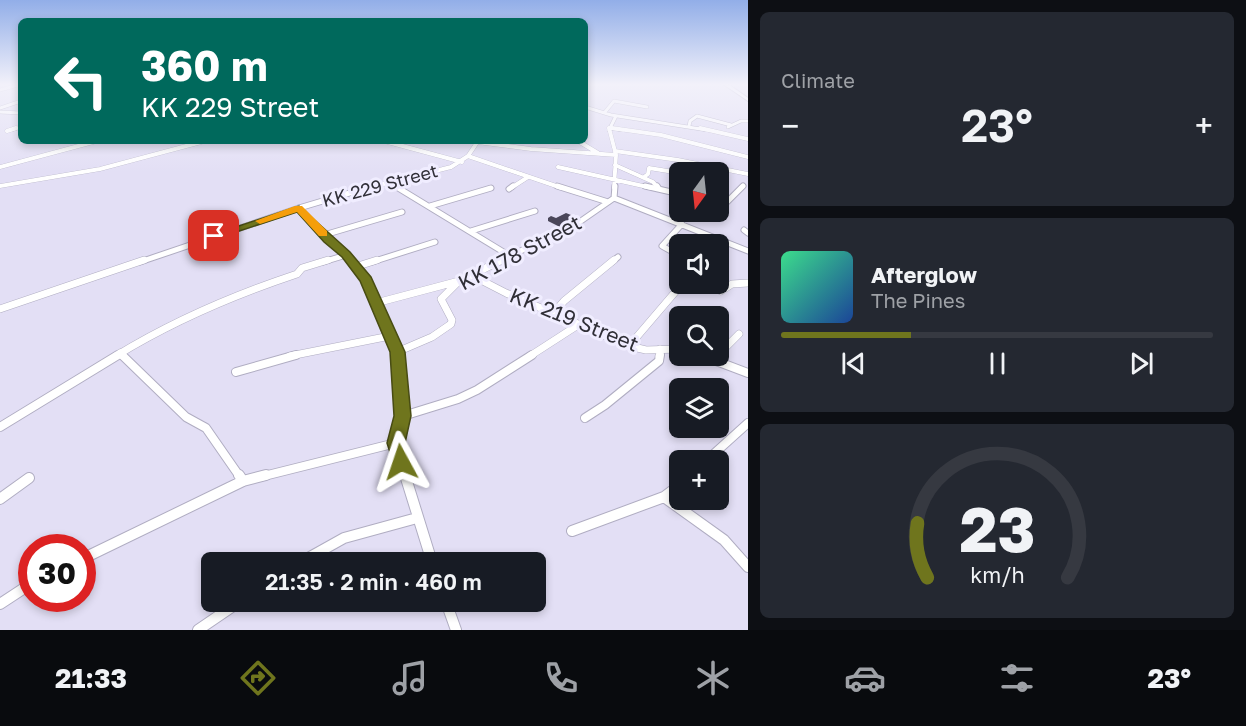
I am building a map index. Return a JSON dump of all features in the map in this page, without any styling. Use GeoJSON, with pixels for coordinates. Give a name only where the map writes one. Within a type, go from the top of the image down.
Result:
{"type":"FeatureCollection","features":[{"type":"Feature","properties":{"kind":"street"},"geometry":{"type":"LineString","coordinates":[[609,113],[689,126],[748,139]]}},
{"type":"Feature","properties":{"kind":"street"},"geometry":{"type":"LineString","coordinates":[[616,116],[609,128],[615,153],[614,198],[747,248]]}},
{"type":"Feature","properties":{"kind":"street"},"geometry":{"type":"LineString","coordinates":[[689,126],[690,121],[698,116],[731,125]]}},
{"type":"Feature","properties":{"kind":"street"},"geometry":{"type":"LineString","coordinates":[[718,133],[731,125],[748,121]]}},
{"type":"Feature","properties":{"kind":"street"},"geometry":{"type":"LineString","coordinates":[[7,131],[18,128]]}},
{"type":"Feature","properties":{"kind":"street"},"geometry":{"type":"LineString","coordinates":[[609,128],[657,135],[748,157]]}},
{"type":"Feature","properties":{"kind":"street"},"geometry":{"type":"LineString","coordinates":[[76,147],[80,144]]}},
{"type":"Feature","properties":{"kind":"street"},"geometry":{"type":"LineString","coordinates":[[0,166],[86,144]]}},
{"type":"Feature","properties":{"kind":"street"},"geometry":{"type":"LineString","coordinates":[[0,186],[100,169],[193,144]]}},
{"type":"Feature","properties":{"kind":"street"},"geometry":{"type":"LineString","coordinates":[[395,144],[462,162]]}},
{"type":"Feature","properties":{"kind":"street","name":"KK 229 Street"},"geometry":{"type":"LineString","coordinates":[[0,309],[299,208],[388,182],[451,167],[462,162],[477,144]]}},
{"type":"Feature","properties":{"kind":"street"},"geometry":{"type":"LineString","coordinates":[[493,144],[531,149],[670,158],[748,174]]}},
{"type":"Feature","properties":{"kind":"street"},"geometry":{"type":"LineString","coordinates":[[583,144],[601,154]]}},
{"type":"Feature","properties":{"kind":"street"},"geometry":{"type":"LineString","coordinates":[[468,156],[508,168],[513,173],[608,202]]}},
{"type":"Feature","properties":{"kind":"street"},"geometry":{"type":"LineString","coordinates":[[615,165],[644,177],[659,189]]}},
{"type":"Feature","properties":{"kind":"street"},"geometry":{"type":"LineString","coordinates":[[558,167],[669,191]]}},
{"type":"Feature","properties":{"kind":"street"},"geometry":{"type":"LineString","coordinates":[[644,177],[648,174],[649,168],[669,171]]}},
{"type":"Feature","properties":{"kind":"street"},"geometry":{"type":"LineString","coordinates":[[509,189],[528,177]]}},
{"type":"Feature","properties":{"kind":"street"},"geometry":{"type":"LineString","coordinates":[[388,182],[510,256]]}},
{"type":"Feature","properties":{"kind":"street"},"geometry":{"type":"LineString","coordinates":[[729,200],[743,186]]}},
{"type":"Feature","properties":{"kind":"street"},"geometry":{"type":"LineString","coordinates":[[430,206],[491,188]]}},
{"type":"Feature","properties":{"kind":"street","name":"KK 178 Street"},"geometry":{"type":"LineString","coordinates":[[398,352],[432,337],[451,324],[452,320],[441,299],[459,281],[578,224],[614,198]]}},
{"type":"Feature","properties":{"kind":"street"},"geometry":{"type":"LineString","coordinates":[[299,208],[346,255],[366,280],[398,352],[403,416],[396,443],[429,552]]}},
{"type":"Feature","properties":{"kind":"street"},"geometry":{"type":"LineString","coordinates":[[471,231],[535,211]]}},
{"type":"Feature","properties":{"kind":"street"},"geometry":{"type":"LineString","coordinates":[[324,234],[402,212]]}},
{"type":"Feature","properties":{"kind":"street"},"geometry":{"type":"LineString","coordinates":[[673,234],[682,224]]}},
{"type":"Feature","properties":{"kind":"street"},"geometry":{"type":"LineString","coordinates":[[669,238],[662,246],[669,250]]}},
{"type":"Feature","properties":{"kind":"street"},"geometry":{"type":"LineString","coordinates":[[355,267],[435,242]]}},
{"type":"Feature","properties":{"kind":"street"},"geometry":{"type":"LineString","coordinates":[[0,427],[154,333],[243,292],[297,274],[302,268],[346,255]]}},
{"type":"Feature","properties":{"kind":"street"},"geometry":{"type":"LineString","coordinates":[[553,314],[564,301],[618,257]]}},
{"type":"Feature","properties":{"kind":"street","name":"KK 219 Street"},"geometry":{"type":"LineString","coordinates":[[473,276],[553,314],[629,346],[646,350],[669,349]]}},
{"type":"Feature","properties":{"kind":"street"},"geometry":{"type":"LineString","coordinates":[[376,303],[459,281]]}},
{"type":"Feature","properties":{"kind":"street"},"geometry":{"type":"LineString","coordinates":[[729,286],[748,283]]}},
{"type":"Feature","properties":{"kind":"street"},"geometry":{"type":"LineString","coordinates":[[629,346],[673,294]]}},
{"type":"Feature","properties":{"kind":"street"},"geometry":{"type":"LineString","coordinates":[[403,416],[458,399],[477,390],[578,325]]}},
{"type":"Feature","properties":{"kind":"street"},"geometry":{"type":"LineString","coordinates":[[729,344],[739,334]]}},
{"type":"Feature","properties":{"kind":"street"},"geometry":{"type":"LineString","coordinates":[[236,372],[294,354],[348,342],[390,336]]}},
{"type":"Feature","properties":{"kind":"street"},"geometry":{"type":"LineString","coordinates":[[585,418],[659,362],[660,349]]}},
{"type":"Feature","properties":{"kind":"street"},"geometry":{"type":"LineString","coordinates":[[120,352],[186,417],[206,429],[243,481]]}},
{"type":"Feature","properties":{"kind":"street"},"geometry":{"type":"LineString","coordinates":[[729,364],[748,374]]}},
{"type":"Feature","properties":{"kind":"street"},"geometry":{"type":"LineString","coordinates":[[718,450],[748,423]]}},
{"type":"Feature","properties":{"kind":"street"},"geometry":{"type":"LineString","coordinates":[[96,552],[243,481],[396,443]]}},
{"type":"Feature","properties":{"kind":"street"},"geometry":{"type":"LineString","coordinates":[[0,500],[29,478]]}},
{"type":"Feature","properties":{"kind":"street"},"geometry":{"type":"LineString","coordinates":[[572,531],[669,493]]}},
{"type":"Feature","properties":{"kind":"street"},"geometry":{"type":"LineString","coordinates":[[664,497],[724,540],[748,567]]}},
{"type":"Feature","properties":{"kind":"street"},"geometry":{"type":"LineString","coordinates":[[319,552],[344,538],[417,519]]}},
{"type":"Feature","properties":{"kind":"street"},"geometry":{"type":"LineString","coordinates":[[0,604],[18,592]]}},
{"type":"Feature","properties":{"kind":"street"},"geometry":{"type":"LineString","coordinates":[[198,630],[224,612]]}},
{"type":"Feature","properties":{"kind":"street"},"geometry":{"type":"LineString","coordinates":[[450,612],[456,630]]}},
{"type":"Feature","properties":{"kind":"building"},"geometry":{"type":"Polygon","coordinates":[[[566,213],[576,217],[560,227],[548,221],[551,216],[556,218],[566,213]]]}},
{"type":"Feature","properties":{"kind":"slow traffic"},"geometry":{"type":"LineString","coordinates":[[260,221],[299,208],[323,234]]}},
{"type":"Feature","properties":{"kind":"route"},"geometry":{"type":"LineString","coordinates":[[214,236],[299,208],[328,240],[346,255],[366,280],[398,352],[403,416],[396,443],[401,462]]}}]}
